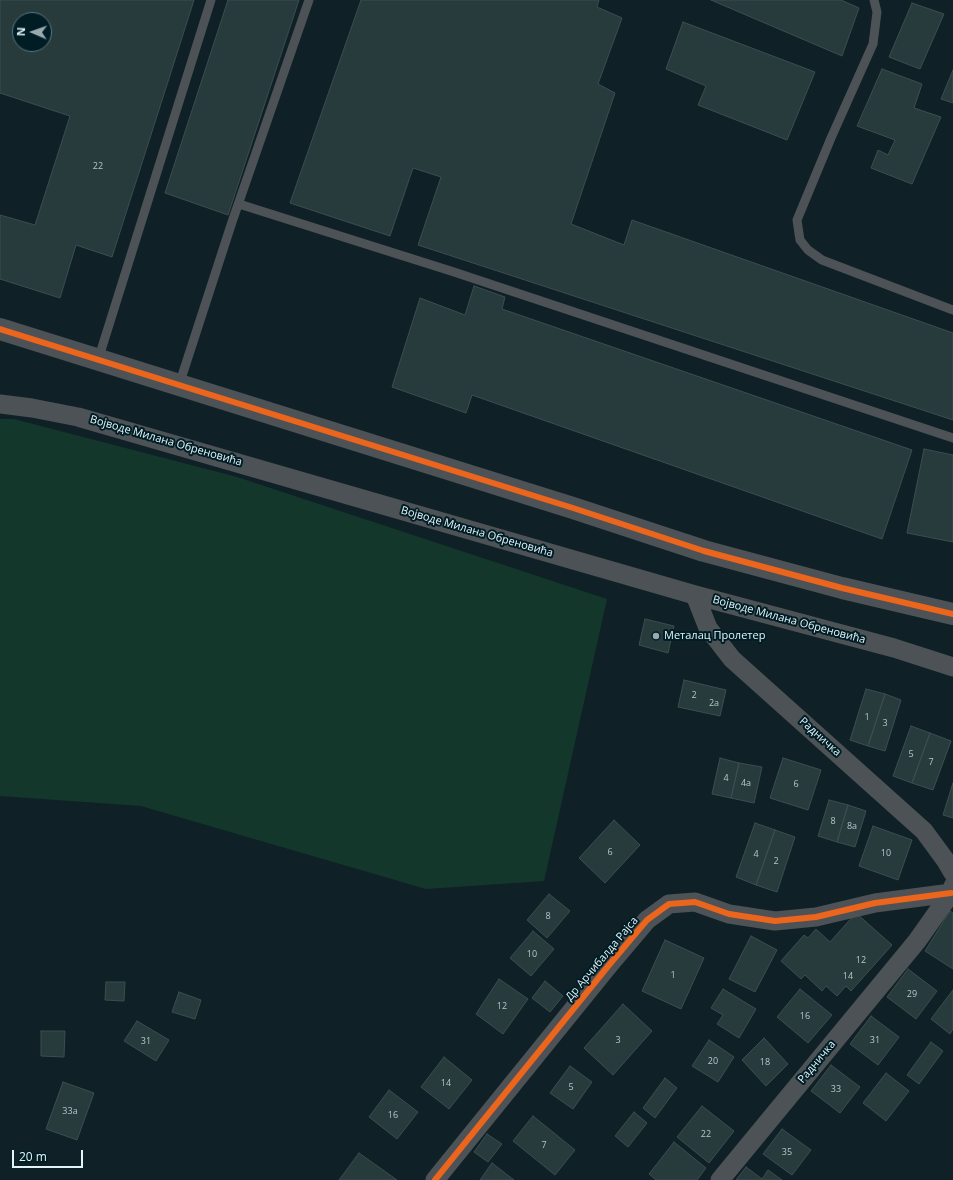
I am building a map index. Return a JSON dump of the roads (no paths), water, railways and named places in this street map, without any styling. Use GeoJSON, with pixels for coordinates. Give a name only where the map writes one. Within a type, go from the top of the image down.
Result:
{"type":"FeatureCollection","features":[{"type":"Feature","properties":{"kind":"street"},"geometry":{"type":"LineString","coordinates":[[0,329],[565,505],[704,551],[842,588],[953,614]]}},
{"type":"Feature","properties":{"kind":"street","name":"Војводе Милана Обреновића"},"geometry":{"type":"LineString","coordinates":[[0,404],[78,416],[695,595],[894,648],[953,667]]}},
{"type":"Feature","properties":{"kind":"street","name":"Радничка"},"geometry":{"type":"LineString","coordinates":[[695,595],[708,628],[732,658],[924,830],[953,873]]}},
{"type":"Feature","properties":{"kind":"street","name":"Радничка"},"geometry":{"type":"LineString","coordinates":[[720,1180],[917,942],[952,889]]}},
{"type":"Feature","properties":{"kind":"street","name":"Др Арчибалда Рајса"},"geometry":{"type":"LineString","coordinates":[[435,1180],[647,920],[669,904],[695,902],[729,914],[775,921],[816,917],[952,889]]}},
{"type":"Feature","properties":{"kind":"lane"},"geometry":{"type":"LineString","coordinates":[[98,360],[211,0]]}},
{"type":"Feature","properties":{"kind":"lane"},"geometry":{"type":"LineString","coordinates":[[179,385],[309,0]]}},
{"type":"Feature","properties":{"kind":"lane"},"geometry":{"type":"LineString","coordinates":[[874,0],[877,12],[872,44],[797,220],[800,240],[808,250],[822,260],[953,310]]}},
{"type":"Feature","properties":{"kind":"lane"},"geometry":{"type":"LineString","coordinates":[[239,204],[454,272],[953,438]]}},
{"type":"Feature","properties":{"kind":"place","name":"Металац Пролетер"},"geometry":{"type":"Point","coordinates":[656,636]}}]}
